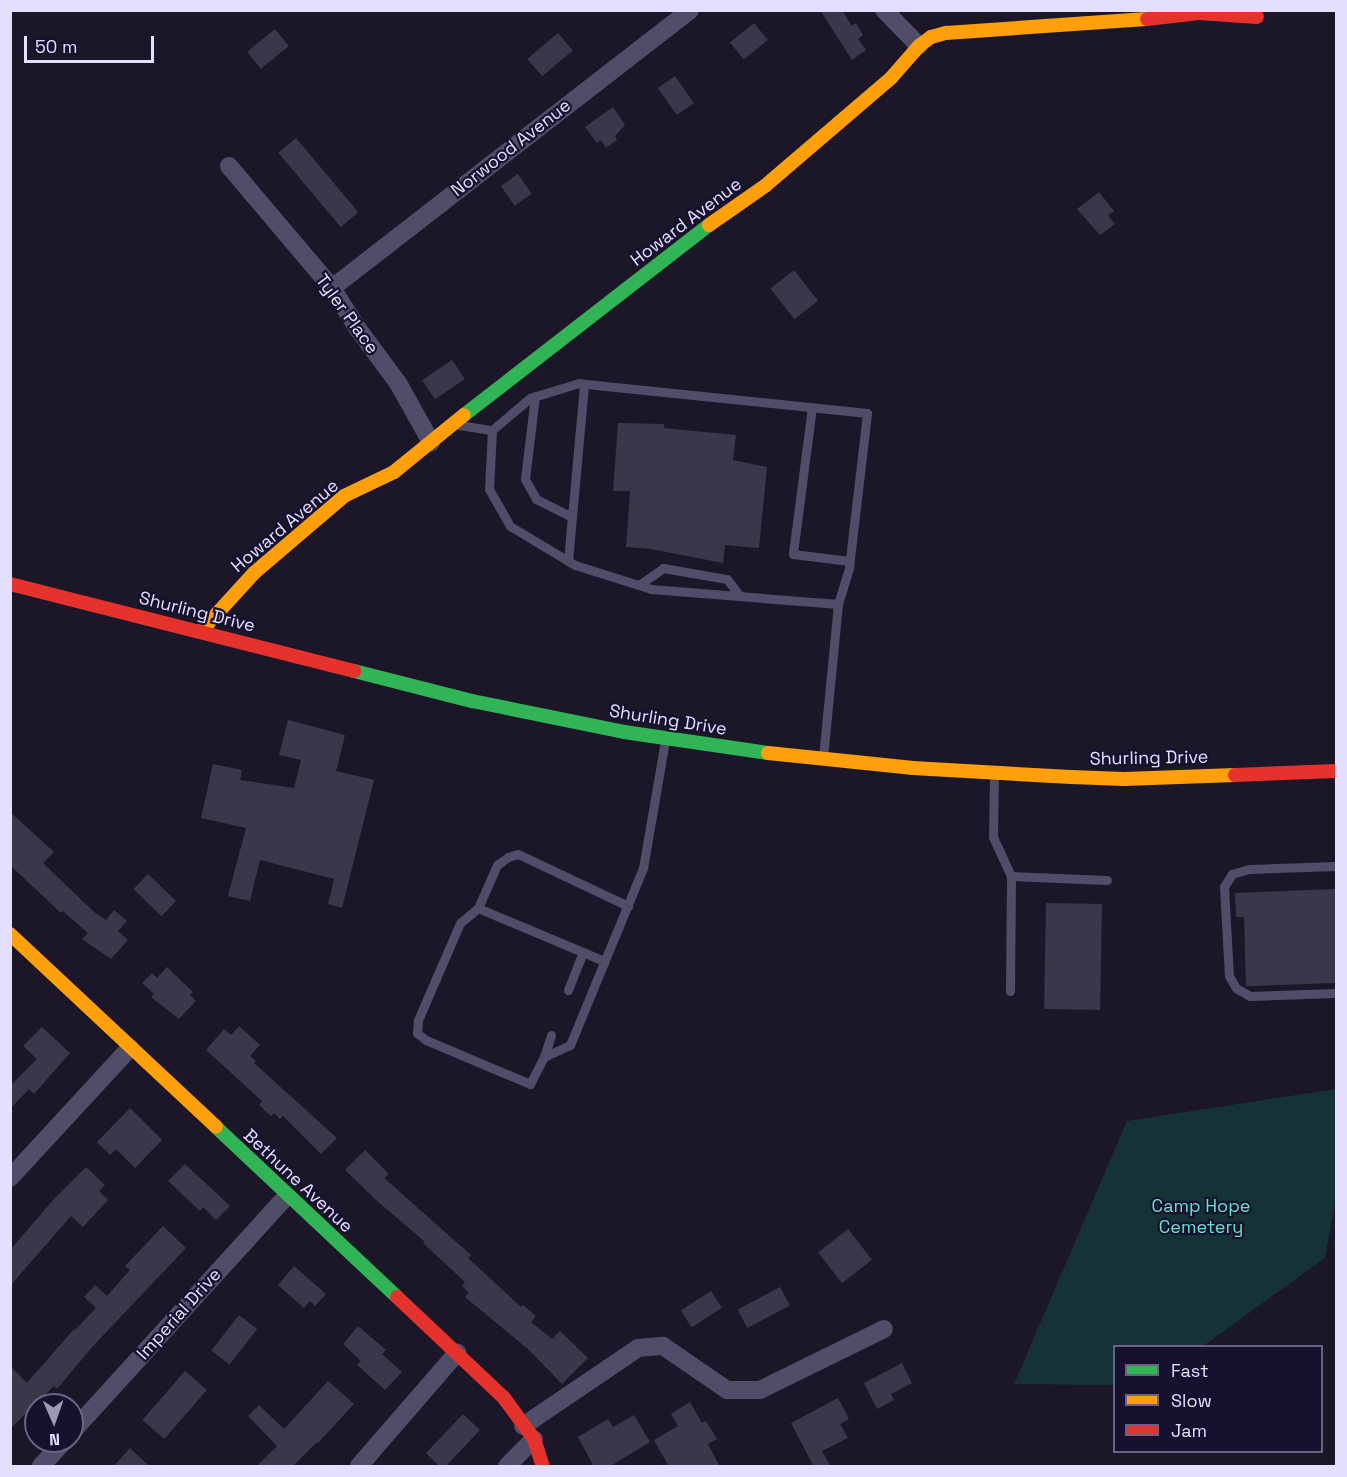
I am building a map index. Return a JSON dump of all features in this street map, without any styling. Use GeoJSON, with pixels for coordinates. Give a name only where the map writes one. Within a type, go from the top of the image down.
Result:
{"type":"FeatureCollection","features":[{"type":"Feature","properties":{"kind":"street","name":"Norwood Avenue"},"geometry":{"type":"LineString","coordinates":[[332,288],[690,10]]}},
{"type":"Feature","properties":{"kind":"street"},"geometry":{"type":"LineString","coordinates":[[884,10],[918,46]]}},
{"type":"Feature","properties":{"kind":"street","name":"Howard Avenue"},"geometry":{"type":"LineString","coordinates":[[201,631],[254,573],[344,496],[394,472],[692,237],[765,186],[891,78],[918,46],[931,37],[945,33],[1178,17],[1200,12],[1257,17]]}},
{"type":"Feature","properties":{"kind":"street","name":"Tyler Place"},"geometry":{"type":"LineString","coordinates":[[229,166],[332,288],[358,329],[398,383],[431,442]]}},
{"type":"Feature","properties":{"kind":"street","name":"Shurling Drive"},"geometry":{"type":"LineString","coordinates":[[10,584],[472,701],[666,738],[823,760],[994,773],[1124,779],[1336,771]]}},
{"type":"Feature","properties":{"kind":"street","name":"Bethune Avenue"},"geometry":{"type":"LineString","coordinates":[[10,934],[504,1398],[529,1433],[543,1467]]}},
{"type":"Feature","properties":{"kind":"street"},"geometry":{"type":"LineString","coordinates":[[10,1178],[130,1048]]}},
{"type":"Feature","properties":{"kind":"street","name":"Imperial Drive"},"geometry":{"type":"LineString","coordinates":[[84,1419],[287,1196]]}},
{"type":"Feature","properties":{"kind":"street"},"geometry":{"type":"LineString","coordinates":[[507,1467],[529,1433],[639,1348],[663,1346],[727,1390],[760,1390],[884,1329]]}},
{"type":"Feature","properties":{"kind":"street"},"geometry":{"type":"LineString","coordinates":[[359,1467],[457,1353]]}},
{"type":"Feature","properties":{"kind":"street"},"geometry":{"type":"LineString","coordinates":[[41,1467],[53,1453]]}},
{"type":"Feature","properties":{"kind":"lane"},"geometry":{"type":"LineString","coordinates":[[568,561],[584,384]]}},
{"type":"Feature","properties":{"kind":"lane"},"geometry":{"type":"LineString","coordinates":[[823,760],[838,604],[850,561],[867,413],[584,384],[530,398],[492,430],[489,489],[510,526],[568,561],[651,589],[838,604]]}},
{"type":"Feature","properties":{"kind":"lane"},"geometry":{"type":"LineString","coordinates":[[536,396],[525,479],[536,499],[572,517]]}},
{"type":"Feature","properties":{"kind":"lane"},"geometry":{"type":"LineString","coordinates":[[812,407],[793,554],[850,561]]}},
{"type":"Feature","properties":{"kind":"lane"},"geometry":{"type":"LineString","coordinates":[[453,424],[492,430]]}},
{"type":"Feature","properties":{"kind":"lane"},"geometry":{"type":"LineString","coordinates":[[639,585],[663,568],[727,579],[740,596]]}},
{"type":"Feature","properties":{"kind":"lane"},"geometry":{"type":"LineString","coordinates":[[543,1057],[570,1046],[643,868],[666,738]]}},
{"type":"Feature","properties":{"kind":"lane"},"geometry":{"type":"LineString","coordinates":[[994,773],[993,837],[1011,876],[1010,991]]}},
{"type":"Feature","properties":{"kind":"lane"},"geometry":{"type":"LineString","coordinates":[[552,1035],[530,1084],[426,1040],[417,1033],[417,1020],[460,923],[478,908],[497,865],[508,857],[518,854],[628,906]]}},
{"type":"Feature","properties":{"kind":"lane"},"geometry":{"type":"LineString","coordinates":[[1336,866],[1249,868],[1232,874],[1224,887],[1229,976],[1236,988],[1250,996],[1336,993]]}},
{"type":"Feature","properties":{"kind":"lane"},"geometry":{"type":"LineString","coordinates":[[1011,876],[1107,880]]}},
{"type":"Feature","properties":{"kind":"lane"},"geometry":{"type":"LineString","coordinates":[[478,908],[604,961]]}},
{"type":"Feature","properties":{"kind":"lane"},"geometry":{"type":"LineString","coordinates":[[568,990],[583,952]]}},
{"type":"Feature","properties":{"kind":"green space","name":"Camp Hope Cemetery"},"geometry":{"type":"Polygon","coordinates":[[[1336,1089],[1336,1198],[1325,1258],[1204,1345],[1113,1345],[1113,1385],[1014,1384],[1127,1121],[1336,1089]]]}},
{"type":"Feature","properties":{"kind":"building"},"geometry":{"type":"Polygon","coordinates":[[[820,10],[842,10],[852,26],[856,23],[863,35],[858,39],[866,50],[852,60],[820,10]]]}},
{"type":"Feature","properties":{"kind":"building"},"geometry":{"type":"Polygon","coordinates":[[[754,23],[768,40],[744,60],[730,43],[754,23]]]}},
{"type":"Feature","properties":{"kind":"building"},"geometry":{"type":"Polygon","coordinates":[[[275,29],[289,46],[261,69],[247,52],[275,29]]]}},
{"type":"Feature","properties":{"kind":"building"},"geometry":{"type":"Polygon","coordinates":[[[558,33],[573,51],[542,76],[527,59],[558,33]]]}},
{"type":"Feature","properties":{"kind":"building"},"geometry":{"type":"Polygon","coordinates":[[[675,76],[694,103],[677,115],[658,88],[675,76]]]}},
{"type":"Feature","properties":{"kind":"building"},"geometry":{"type":"Polygon","coordinates":[[[613,107],[625,125],[615,136],[617,140],[606,148],[601,140],[597,143],[585,127],[613,107]]]}},
{"type":"Feature","properties":{"kind":"building"},"geometry":{"type":"Polygon","coordinates":[[[296,138],[358,212],[341,227],[278,153],[296,138]]]}},
{"type":"Feature","properties":{"kind":"building"},"geometry":{"type":"Polygon","coordinates":[[[518,174],[532,194],[515,206],[501,186],[518,174]]]}},
{"type":"Feature","properties":{"kind":"building"},"geometry":{"type":"Polygon","coordinates":[[[1099,192],[1114,211],[1108,215],[1115,224],[1100,235],[1077,209],[1099,192]]]}},
{"type":"Feature","properties":{"kind":"building"},"geometry":{"type":"Polygon","coordinates":[[[794,270],[818,301],[794,319],[770,288],[794,270]]]}},
{"type":"Feature","properties":{"kind":"building"},"geometry":{"type":"Polygon","coordinates":[[[452,360],[465,379],[435,399],[422,380],[452,360]]]}},
{"type":"Feature","properties":{"kind":"building"},"geometry":{"type":"Polygon","coordinates":[[[618,423],[664,424],[664,428],[736,435],[733,460],[767,467],[759,548],[725,545],[723,563],[651,549],[626,547],[630,491],[613,491],[618,423]]]}},
{"type":"Feature","properties":{"kind":"building"},"geometry":{"type":"Polygon","coordinates":[[[288,720],[345,735],[336,771],[374,780],[342,908],[328,904],[334,879],[260,860],[250,901],[228,896],[246,828],[201,818],[213,764],[242,770],[240,780],[294,788],[301,760],[279,755],[288,720]]]}},
{"type":"Feature","properties":{"kind":"building"},"geometry":{"type":"Polygon","coordinates":[[[10,812],[54,852],[43,863],[94,912],[106,920],[114,910],[127,921],[118,931],[128,940],[111,959],[82,939],[88,933],[63,911],[61,913],[10,865],[10,812]]]}},
{"type":"Feature","properties":{"kind":"building"},"geometry":{"type":"Polygon","coordinates":[[[148,874],[176,901],[161,916],[133,889],[148,874]]]}},
{"type":"Feature","properties":{"kind":"building"},"geometry":{"type":"Polygon","coordinates":[[[1336,889],[1336,983],[1246,986],[1244,917],[1236,917],[1235,893],[1336,889]]]}},
{"type":"Feature","properties":{"kind":"building"},"geometry":{"type":"Polygon","coordinates":[[[1046,903],[1102,904],[1100,1010],[1044,1009],[1046,903]]]}},
{"type":"Feature","properties":{"kind":"building"},"geometry":{"type":"Polygon","coordinates":[[[167,967],[193,992],[190,995],[196,1001],[179,1019],[151,997],[154,994],[142,983],[152,973],[157,978],[167,967]]]}},
{"type":"Feature","properties":{"kind":"building"},"geometry":{"type":"Polygon","coordinates":[[[239,1026],[260,1045],[250,1056],[256,1061],[254,1063],[337,1138],[321,1154],[283,1116],[280,1119],[274,1113],[271,1116],[259,1105],[262,1101],[206,1050],[224,1029],[231,1035],[239,1026]]]}},
{"type":"Feature","properties":{"kind":"building"},"geometry":{"type":"Polygon","coordinates":[[[42,1027],[70,1053],[34,1094],[29,1089],[10,1109],[10,1086],[37,1059],[23,1046],[42,1027]]]}},
{"type":"Feature","properties":{"kind":"building"},"geometry":{"type":"Polygon","coordinates":[[[130,1108],[162,1140],[135,1168],[116,1149],[110,1155],[97,1142],[130,1108]]]}},
{"type":"Feature","properties":{"kind":"building"},"geometry":{"type":"Polygon","coordinates":[[[365,1150],[389,1174],[384,1178],[471,1255],[468,1258],[521,1307],[523,1305],[536,1316],[531,1322],[552,1339],[560,1331],[588,1358],[562,1384],[529,1350],[465,1297],[469,1293],[462,1286],[465,1282],[423,1243],[425,1242],[345,1170],[365,1150]]]}},
{"type":"Feature","properties":{"kind":"building"},"geometry":{"type":"Polygon","coordinates":[[[185,1164],[230,1206],[216,1220],[203,1207],[200,1211],[168,1181],[185,1164]]]}},
{"type":"Feature","properties":{"kind":"building"},"geometry":{"type":"Polygon","coordinates":[[[86,1167],[105,1185],[99,1191],[108,1200],[83,1227],[71,1216],[10,1286],[10,1250],[54,1199],[86,1167]]]}},
{"type":"Feature","properties":{"kind":"building"},"geometry":{"type":"Polygon","coordinates":[[[163,1226],[186,1248],[93,1346],[57,1389],[54,1386],[47,1393],[24,1393],[24,1415],[10,1429],[10,1366],[27,1383],[74,1329],[96,1308],[84,1297],[95,1285],[107,1296],[130,1270],[125,1266],[163,1226]]]}},
{"type":"Feature","properties":{"kind":"building"},"geometry":{"type":"Polygon","coordinates":[[[848,1229],[872,1260],[842,1283],[818,1252],[848,1229]]]}},
{"type":"Feature","properties":{"kind":"building"},"geometry":{"type":"Polygon","coordinates":[[[294,1266],[326,1294],[315,1306],[310,1301],[304,1308],[278,1285],[294,1266]]]}},
{"type":"Feature","properties":{"kind":"building"},"geometry":{"type":"Polygon","coordinates":[[[780,1287],[790,1306],[747,1328],[738,1310],[780,1287]]]}},
{"type":"Feature","properties":{"kind":"building"},"geometry":{"type":"Polygon","coordinates":[[[711,1291],[722,1308],[692,1327],[681,1311],[711,1291]]]}},
{"type":"Feature","properties":{"kind":"building"},"geometry":{"type":"Polygon","coordinates":[[[239,1315],[257,1329],[229,1365],[211,1350],[239,1315]]]}},
{"type":"Feature","properties":{"kind":"building"},"geometry":{"type":"Polygon","coordinates":[[[358,1326],[386,1350],[382,1354],[402,1372],[385,1390],[357,1365],[361,1361],[343,1344],[358,1326]]]}},
{"type":"Feature","properties":{"kind":"building"},"geometry":{"type":"Polygon","coordinates":[[[902,1363],[912,1383],[891,1394],[894,1400],[877,1409],[864,1383],[902,1363]]]}},
{"type":"Feature","properties":{"kind":"building"},"geometry":{"type":"Polygon","coordinates":[[[185,1371],[207,1390],[164,1439],[142,1420],[185,1371]]]}},
{"type":"Feature","properties":{"kind":"building"},"geometry":{"type":"Polygon","coordinates":[[[328,1381],[354,1404],[292,1467],[256,1467],[277,1446],[248,1416],[259,1405],[284,1429],[328,1381]]]}},
{"type":"Feature","properties":{"kind":"building"},"geometry":{"type":"Polygon","coordinates":[[[838,1398],[849,1419],[840,1424],[848,1438],[822,1451],[831,1467],[814,1467],[791,1423],[838,1398]]]}},
{"type":"Feature","properties":{"kind":"building"},"geometry":{"type":"Polygon","coordinates":[[[690,1402],[702,1423],[706,1421],[717,1439],[708,1444],[720,1467],[669,1467],[654,1440],[678,1426],[671,1414],[690,1402]]]}},
{"type":"Feature","properties":{"kind":"building"},"geometry":{"type":"Polygon","coordinates":[[[463,1414],[480,1430],[445,1467],[440,1467],[426,1453],[463,1414]]]}},
{"type":"Feature","properties":{"kind":"building"},"geometry":{"type":"Polygon","coordinates":[[[634,1415],[650,1442],[609,1467],[594,1467],[578,1437],[608,1419],[613,1427],[634,1415]]]}},
{"type":"Feature","properties":{"kind":"building"},"geometry":{"type":"Polygon","coordinates":[[[130,1448],[150,1467],[113,1467],[130,1448]]]}},
{"type":"Feature","properties":{"kind":"traffic: fast"},"geometry":{"type":"LineString","coordinates":[[464,415],[709,225]]}},
{"type":"Feature","properties":{"kind":"traffic: fast"},"geometry":{"type":"LineString","coordinates":[[354,671],[472,701],[624,732],[768,753]]}},
{"type":"Feature","properties":{"kind":"traffic: fast"},"geometry":{"type":"LineString","coordinates":[[216,1127],[397,1297]]}},
{"type":"Feature","properties":{"kind":"traffic: slow"},"geometry":{"type":"LineString","coordinates":[[709,225],[765,186],[891,78],[919,46],[931,37],[946,33],[1147,19]]}},
{"type":"Feature","properties":{"kind":"traffic: slow"},"geometry":{"type":"LineString","coordinates":[[201,631],[254,573],[344,496],[394,472],[464,415]]}},
{"type":"Feature","properties":{"kind":"traffic: slow"},"geometry":{"type":"LineString","coordinates":[[768,753],[913,768],[1071,777],[1124,779],[1235,775]]}},
{"type":"Feature","properties":{"kind":"traffic: slow"},"geometry":{"type":"LineString","coordinates":[[10,934],[216,1127]]}},
{"type":"Feature","properties":{"kind":"traffic: jam"},"geometry":{"type":"LineString","coordinates":[[1147,19],[1199,13],[1257,17]]}},
{"type":"Feature","properties":{"kind":"traffic: jam"},"geometry":{"type":"LineString","coordinates":[[10,584],[354,671]]}},
{"type":"Feature","properties":{"kind":"traffic: jam"},"geometry":{"type":"LineString","coordinates":[[1235,775],[1336,771]]}},
{"type":"Feature","properties":{"kind":"traffic: jam"},"geometry":{"type":"LineString","coordinates":[[397,1297],[504,1398],[534,1439],[543,1466]]}}]}
